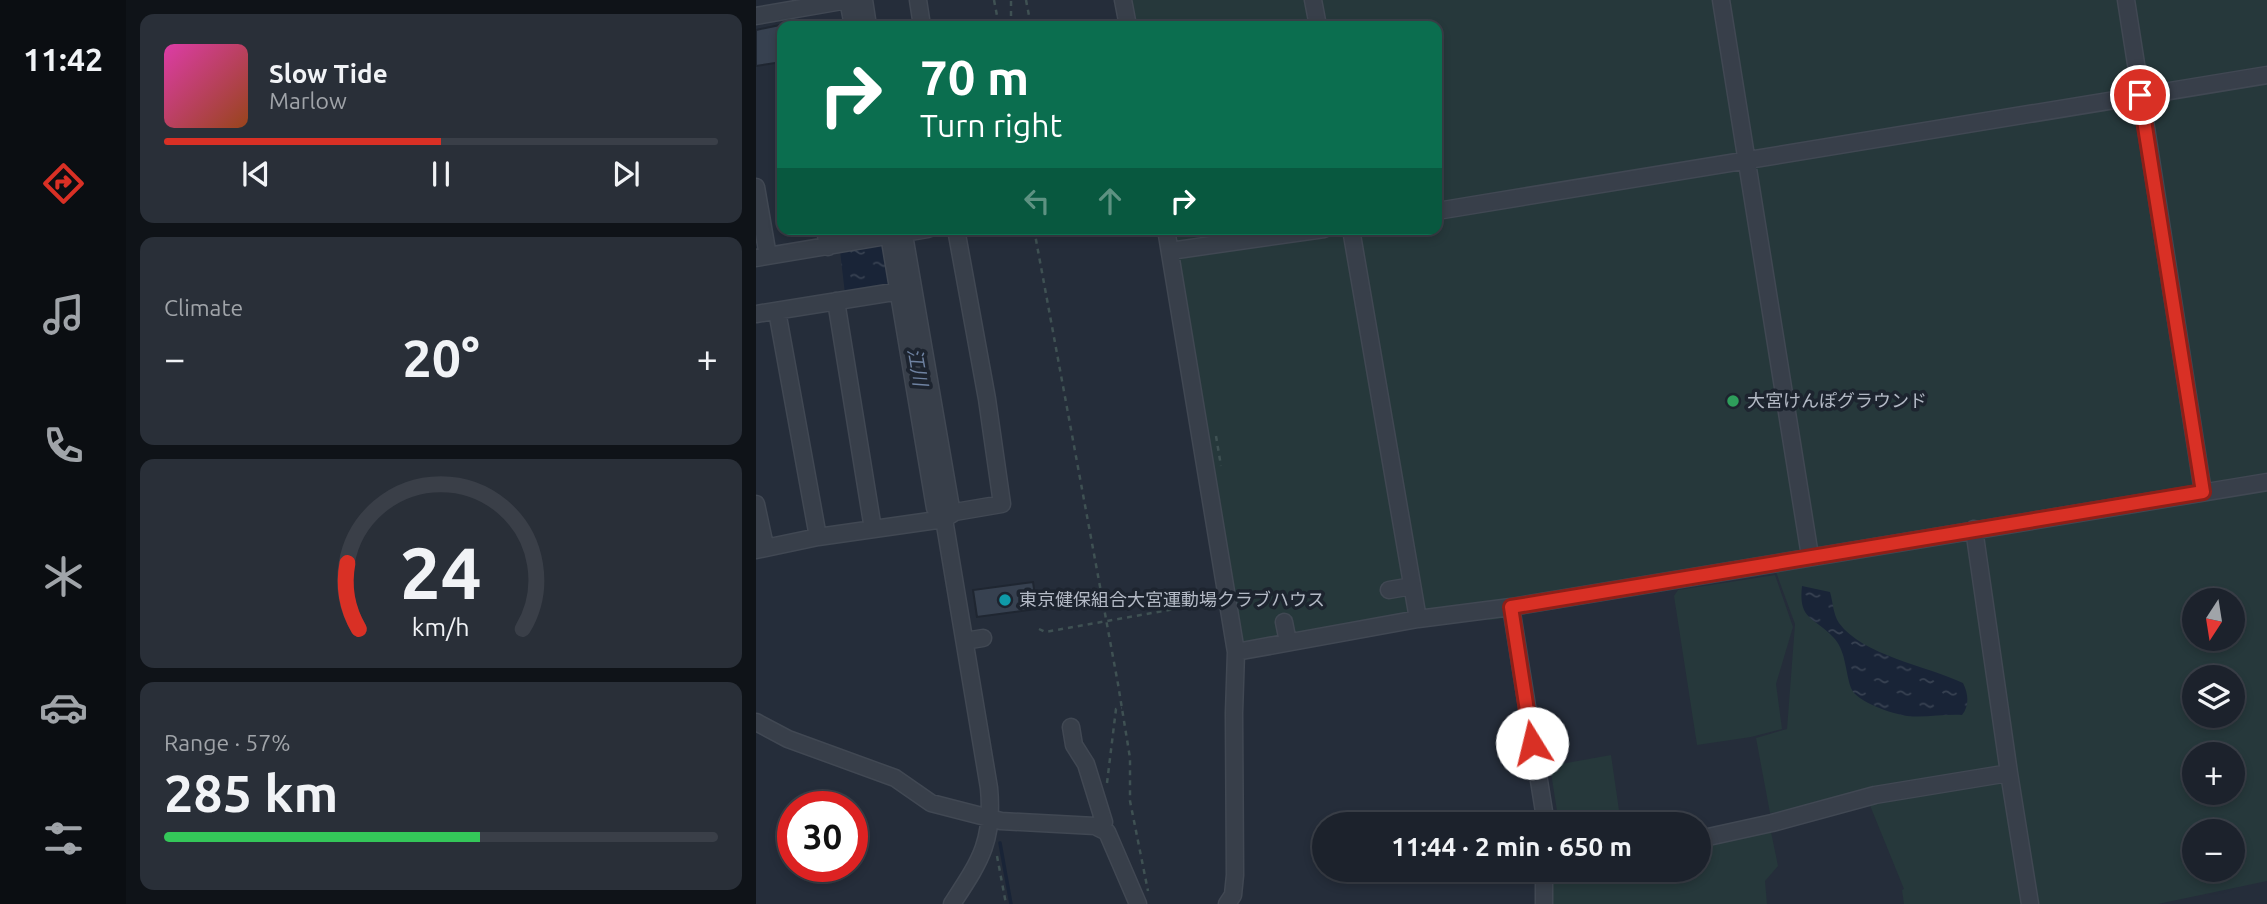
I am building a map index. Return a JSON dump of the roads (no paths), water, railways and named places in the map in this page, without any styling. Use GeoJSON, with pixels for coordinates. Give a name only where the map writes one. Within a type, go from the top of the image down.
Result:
{"type":"FeatureCollection","features":[{"type":"Feature","properties":{"kind":"street"},"geometry":{"type":"LineString","coordinates":[[756,16],[848,0],[852,21]]}},
{"type":"Feature","properties":{"kind":"street"},"geometry":{"type":"LineString","coordinates":[[864,0],[867,21]]}},
{"type":"Feature","properties":{"kind":"street"},"geometry":{"type":"LineString","coordinates":[[918,0],[921,21]]}},
{"type":"Feature","properties":{"kind":"street"},"geometry":{"type":"LineString","coordinates":[[1123,0],[1127,21]]}},
{"type":"Feature","properties":{"kind":"street"},"geometry":{"type":"LineString","coordinates":[[1313,0],[1317,21]]}},
{"type":"Feature","properties":{"kind":"street"},"geometry":{"type":"LineString","coordinates":[[1721,0],[1810,556]]}},
{"type":"Feature","properties":{"kind":"street"},"geometry":{"type":"LineString","coordinates":[[2126,0],[2203,492]]}},
{"type":"Feature","properties":{"kind":"street"},"geometry":{"type":"LineString","coordinates":[[1442,210],[2267,75]]}},
{"type":"Feature","properties":{"kind":"street"},"geometry":{"type":"LineString","coordinates":[[756,187],[762,257],[886,235]]}},
{"type":"Feature","properties":{"kind":"street"},"geometry":{"type":"LineString","coordinates":[[826,235],[828,247]]}},
{"type":"Feature","properties":{"kind":"street"},"geometry":{"type":"LineString","coordinates":[[896,235],[934,509],[947,517]]}},
{"type":"Feature","properties":{"kind":"street"},"geometry":{"type":"LineString","coordinates":[[756,504],[761,548],[947,517],[955,512],[1002,504],[987,399],[957,235]]}},
{"type":"Feature","properties":{"kind":"street"},"geometry":{"type":"LineString","coordinates":[[1167,235],[1236,652],[1236,875],[1233,895],[1227,904]]}},
{"type":"Feature","properties":{"kind":"street"},"geometry":{"type":"LineString","coordinates":[[1170,251],[1282,235]]}},
{"type":"Feature","properties":{"kind":"street"},"geometry":{"type":"LineString","coordinates":[[1352,235],[1418,619]]}},
{"type":"Feature","properties":{"kind":"street"},"geometry":{"type":"LineString","coordinates":[[756,314],[905,290]]}},
{"type":"Feature","properties":{"kind":"street"},"geometry":{"type":"LineString","coordinates":[[836,301],[873,529]]}},
{"type":"Feature","properties":{"kind":"street"},"geometry":{"type":"LineString","coordinates":[[777,311],[818,537]]}},
{"type":"Feature","properties":{"kind":"street"},"geometry":{"type":"LineString","coordinates":[[1236,652],[1418,619],[1511,607],[2267,482]]}},
{"type":"Feature","properties":{"kind":"street"},"geometry":{"type":"LineString","coordinates":[[947,517],[985,761],[990,818],[980,861],[953,904]]}},
{"type":"Feature","properties":{"kind":"street"},"geometry":{"type":"LineString","coordinates":[[1974,529],[2031,904]]}},
{"type":"Feature","properties":{"kind":"street"},"geometry":{"type":"LineString","coordinates":[[1389,590],[1412,586]]}},
{"type":"Feature","properties":{"kind":"street"},"geometry":{"type":"LineString","coordinates":[[1511,607],[1544,812]]}},
{"type":"Feature","properties":{"kind":"street"},"geometry":{"type":"LineString","coordinates":[[1284,622],[1287,642]]}},
{"type":"Feature","properties":{"kind":"street"},"geometry":{"type":"LineString","coordinates":[[965,641],[983,638]]}},
{"type":"Feature","properties":{"kind":"street"},"geometry":{"type":"LineString","coordinates":[[756,722],[788,739],[895,778],[931,803],[1001,821],[1095,826],[1102,829],[1107,832],[1138,904]]}},
{"type":"Feature","properties":{"kind":"street"},"geometry":{"type":"LineString","coordinates":[[1071,727],[1074,745],[1086,764],[1104,822],[1102,829]]}},
{"type":"Feature","properties":{"kind":"street"},"geometry":{"type":"LineString","coordinates":[[1711,836],[1875,795],[2009,773]]}},
{"type":"Feature","properties":{"kind":"street"},"geometry":{"type":"LineString","coordinates":[[1544,882],[1544,904]]}},
{"type":"Feature","properties":{"kind":"water"},"geometry":{"type":"Polygon","coordinates":[[[882,244],[890,288],[845,294],[840,251],[882,244]]]}},
{"type":"Feature","properties":{"kind":"water"},"geometry":{"type":"Polygon","coordinates":[[[1802,586],[1830,592],[1839,623],[1864,644],[1963,683],[1967,699],[1962,715],[1907,716],[1884,710],[1860,698],[1851,688],[1843,654],[1837,642],[1805,612],[1802,606],[1802,586]]]}},
{"type":"Feature","properties":{"kind":"waterway","name":"江川"},"geometry":{"type":"LineString","coordinates":[[1000,843],[1011,904]]}},
{"type":"Feature","properties":{"kind":"place","name":"大宮けんぽグラウンド"},"geometry":{"type":"Point","coordinates":[1733,401]}},
{"type":"Feature","properties":{"kind":"place","name":"東京健保組合大宮運動場クラブハウス"},"geometry":{"type":"Point","coordinates":[1005,600]}}]}
